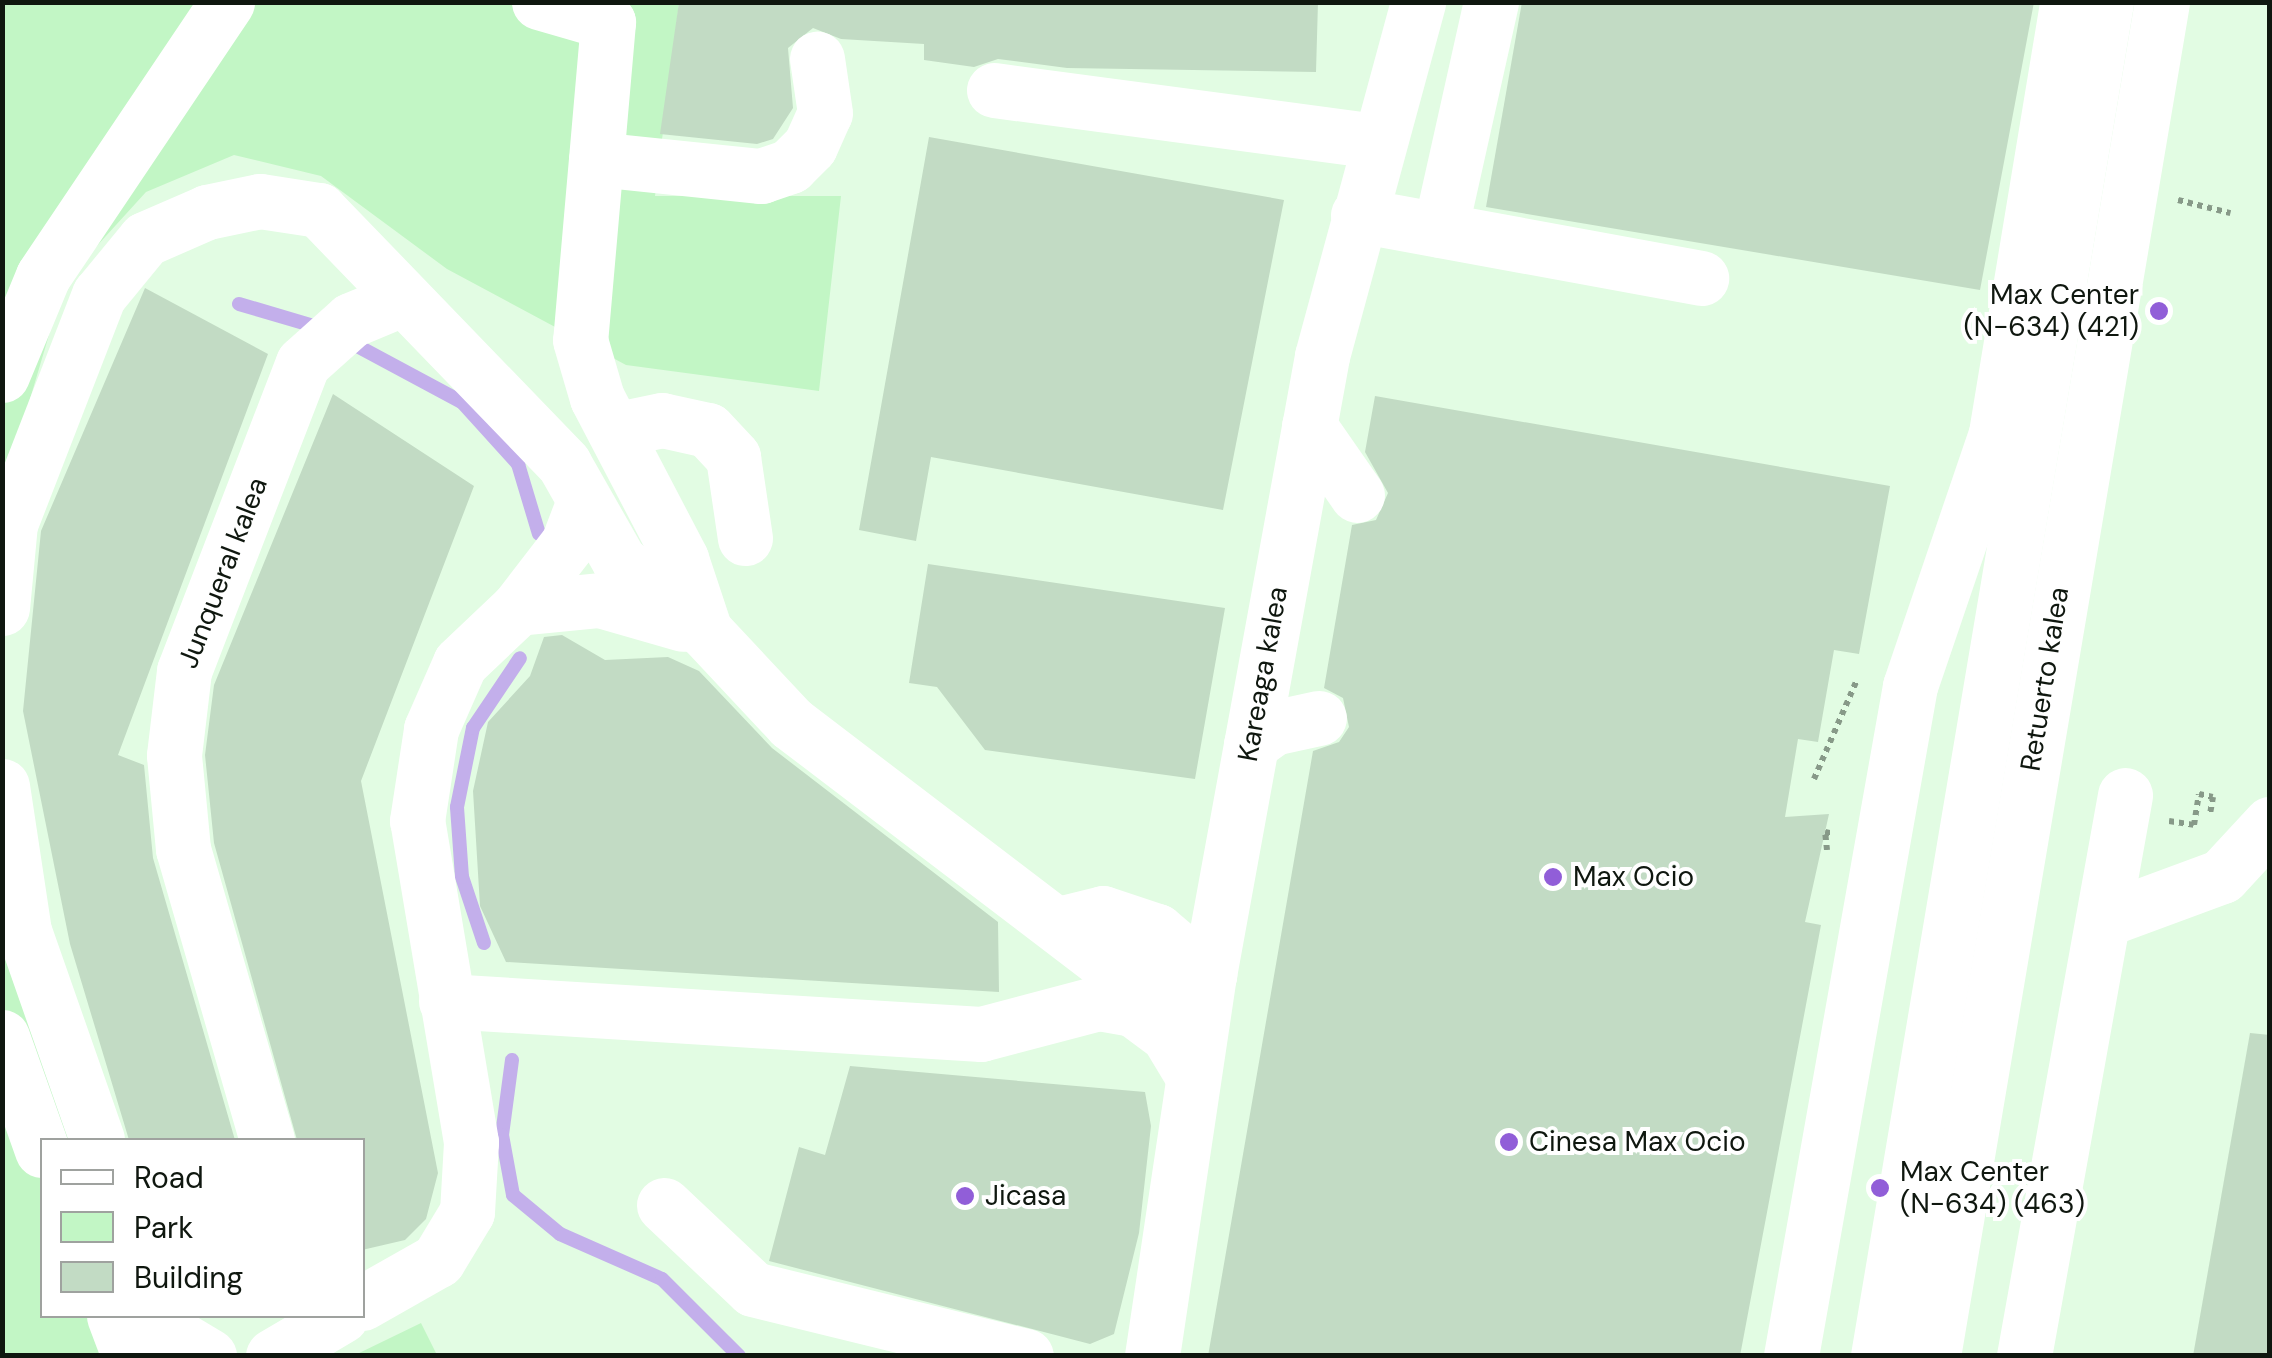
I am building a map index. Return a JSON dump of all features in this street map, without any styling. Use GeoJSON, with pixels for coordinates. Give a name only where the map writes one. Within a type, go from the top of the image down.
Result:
{"type":"FeatureCollection","features":[{"type":"Feature","properties":{"kind":"street"},"geometry":{"type":"LineString","coordinates":[[2,375],[44,276],[227,2]]}},
{"type":"Feature","properties":{"kind":"street"},"geometry":{"type":"LineString","coordinates":[[539,2],[608,22],[580,340],[614,430],[682,559],[705,631]]}},
{"type":"Feature","properties":{"kind":"street","name":"Kareaga kalea"},"geometry":{"type":"LineString","coordinates":[[1152,1356],[1209,974],[1309,426],[1376,140],[1418,2]]}},
{"type":"Feature","properties":{"kind":"street"},"geometry":{"type":"LineString","coordinates":[[1440,230],[1491,2]]}},
{"type":"Feature","properties":{"kind":"street"},"geometry":{"type":"LineString","coordinates":[[1791,1356],[1910,686],[1996,433],[2037,275],[2067,2]]}},
{"type":"Feature","properties":{"kind":"street","name":"Retuerto kalea"},"geometry":{"type":"LineString","coordinates":[[1878,1356],[2037,275],[2106,2]]}},
{"type":"Feature","properties":{"kind":"street","name":"Retuerto kalea"},"geometry":{"type":"LineString","coordinates":[[1933,1356],[2162,2]]}},
{"type":"Feature","properties":{"kind":"street"},"geometry":{"type":"LineString","coordinates":[[596,159],[761,176],[790,166],[825,113],[817,59]]}},
{"type":"Feature","properties":{"kind":"street"},"geometry":{"type":"LineString","coordinates":[[994,90],[1376,140]]}},
{"type":"Feature","properties":{"kind":"street"},"geometry":{"type":"LineString","coordinates":[[2,608],[10,524],[99,294],[145,238],[207,212],[260,201],[319,210],[564,464],[619,561],[705,631],[791,723],[1059,924],[1068,958],[1062,1009]]}},
{"type":"Feature","properties":{"kind":"street"},"geometry":{"type":"LineString","coordinates":[[1358,215],[1701,278]]}},
{"type":"Feature","properties":{"kind":"street","name":"Junqueral kalea"},"geometry":{"type":"LineString","coordinates":[[266,1138],[184,849],[174,755],[184,671],[304,363],[351,320],[404,298]]}},
{"type":"Feature","properties":{"kind":"street"},"geometry":{"type":"LineString","coordinates":[[614,430],[662,420],[708,430],[733,457],[745,538]]}},
{"type":"Feature","properties":{"kind":"street"},"geometry":{"type":"LineString","coordinates":[[1309,426],[1357,495]]}},
{"type":"Feature","properties":{"kind":"street"},"geometry":{"type":"LineString","coordinates":[[365,1300],[438,1260],[468,1212],[471,1142],[417,820],[431,729],[460,664],[518,608],[568,543],[584,501]]}},
{"type":"Feature","properties":{"kind":"street"},"geometry":{"type":"LineString","coordinates":[[518,608],[600,600],[705,631]]}},
{"type":"Feature","properties":{"kind":"street"},"geometry":{"type":"LineString","coordinates":[[1250,744],[1273,728],[1318,718]]}},
{"type":"Feature","properties":{"kind":"street"},"geometry":{"type":"LineString","coordinates":[[2,786],[24,931],[96,1138]]}},
{"type":"Feature","properties":{"kind":"street"},"geometry":{"type":"LineString","coordinates":[[2024,1356],[2125,795]]}},
{"type":"Feature","properties":{"kind":"street"},"geometry":{"type":"LineString","coordinates":[[2103,920],[2222,876],[2270,824]]}},
{"type":"Feature","properties":{"kind":"street"},"geometry":{"type":"LineString","coordinates":[[1059,924],[1103,912],[1157,931],[1209,974]]}},
{"type":"Feature","properties":{"kind":"street"},"geometry":{"type":"LineString","coordinates":[[446,1001],[981,1034],[1062,1009],[1133,1009],[1168,1035],[1192,1076]]}},
{"type":"Feature","properties":{"kind":"street"},"geometry":{"type":"LineString","coordinates":[[2,1037],[40,1144]]}},
{"type":"Feature","properties":{"kind":"street"},"geometry":{"type":"LineString","coordinates":[[664,1206],[754,1289],[1026,1356]]}},
{"type":"Feature","properties":{"kind":"street"},"geometry":{"type":"LineString","coordinates":[[115,1318],[129,1356]]}},
{"type":"Feature","properties":{"kind":"street"},"geometry":{"type":"LineString","coordinates":[[166,1318],[174,1335],[209,1356]]}},
{"type":"Feature","properties":{"kind":"street"},"geometry":{"type":"LineString","coordinates":[[272,1356],[332,1318]]}},
{"type":"Feature","properties":{"kind":"path"},"geometry":{"type":"LineString","coordinates":[[2199,794],[2214,797],[2206,836],[2193,829],[2199,794]]}},
{"type":"Feature","properties":{"kind":"green space"},"geometry":{"type":"Polygon","coordinates":[[[3,3],[679,3],[655,196],[841,196],[819,391],[626,365],[447,269],[321,176],[234,155],[146,192],[65,281],[3,490],[3,3]]]}},
{"type":"Feature","properties":{"kind":"green space"},"geometry":{"type":"Polygon","coordinates":[[[2,937],[75,1138],[40,1138],[40,1318],[141,1318],[168,1355],[3,1355],[2,937]]]}},
{"type":"Feature","properties":{"kind":"green space"},"geometry":{"type":"Polygon","coordinates":[[[421,1323],[437,1355],[355,1355],[421,1323]]]}},
{"type":"Feature","properties":{"kind":"building"},"geometry":{"type":"Polygon","coordinates":[[[679,2],[1318,2],[1316,72],[1067,68],[998,59],[974,67],[924,60],[924,44],[841,39],[813,28],[788,48],[793,108],[773,139],[757,144],[660,134],[679,2]]]}},
{"type":"Feature","properties":{"kind":"building"},"geometry":{"type":"Polygon","coordinates":[[[1522,2],[2034,2],[1980,290],[1486,207],[1522,2]]]}},
{"type":"Feature","properties":{"kind":"building"},"geometry":{"type":"Polygon","coordinates":[[[929,137],[1284,200],[1223,510],[931,457],[916,541],[859,530],[929,137]]]}},
{"type":"Feature","properties":{"kind":"building"},"geometry":{"type":"Polygon","coordinates":[[[145,288],[268,354],[118,755],[144,765],[153,858],[234,1138],[128,1138],[70,944],[23,711],[41,531],[145,288]]]}},
{"type":"Feature","properties":{"kind":"building"},"geometry":{"type":"Polygon","coordinates":[[[333,394],[474,486],[361,781],[438,1173],[426,1219],[405,1240],[365,1249],[365,1138],[296,1138],[214,843],[205,755],[214,685],[333,394]]]}},
{"type":"Feature","properties":{"kind":"building","name":"Max Ocio"},"geometry":{"type":"Polygon","coordinates":[[[1375,396],[1890,486],[1859,654],[1834,650],[1818,742],[1798,739],[1785,817],[1829,814],[1805,922],[1821,925],[1740,1356],[1208,1356],[1313,751],[1339,742],[1349,727],[1343,698],[1324,688],[1352,525],[1376,520],[1388,493],[1365,452],[1375,396]]]}},
{"type":"Feature","properties":{"kind":"building"},"geometry":{"type":"Polygon","coordinates":[[[928,564],[1225,608],[1195,779],[985,750],[937,687],[909,683],[928,564]]]}},
{"type":"Feature","properties":{"kind":"building"},"geometry":{"type":"Polygon","coordinates":[[[562,635],[605,660],[668,657],[699,671],[772,748],[998,922],[999,992],[506,962],[480,906],[473,791],[488,722],[530,676],[544,637],[562,635]]]}},
{"type":"Feature","properties":{"kind":"building"},"geometry":{"type":"Polygon","coordinates":[[[2250,1033],[2270,1035],[2270,1356],[2193,1356],[2250,1033]]]}},
{"type":"Feature","properties":{"kind":"building","name":"Jicasa"},"geometry":{"type":"Polygon","coordinates":[[[850,1066],[1145,1092],[1151,1126],[1139,1233],[1114,1334],[1090,1344],[769,1261],[799,1147],[825,1155],[850,1066]]]}},
{"type":"Feature","properties":{"kind":"waterway"},"geometry":{"type":"LineString","coordinates":[[239,304],[324,329]]}},
{"type":"Feature","properties":{"kind":"waterway"},"geometry":{"type":"LineString","coordinates":[[348,341],[462,402],[518,464],[539,534]]}},
{"type":"Feature","properties":{"kind":"waterway"},"geometry":{"type":"LineString","coordinates":[[484,943],[462,877],[457,807],[473,728],[520,658]]}},
{"type":"Feature","properties":{"kind":"waterway"},"geometry":{"type":"LineString","coordinates":[[512,1060],[502,1135],[513,1195],[560,1234],[662,1279],[739,1356]]}},
{"type":"Feature","properties":{"kind":"place","name":"Max Center (N-634) (421)"},"geometry":{"type":"Point","coordinates":[2159,311]}},
{"type":"Feature","properties":{"kind":"place","name":"Max Ocio"},"geometry":{"type":"Point","coordinates":[1553,877]}},
{"type":"Feature","properties":{"kind":"place","name":"Cinesa Max Ocio"},"geometry":{"type":"Point","coordinates":[1509,1142]}},
{"type":"Feature","properties":{"kind":"place","name":"Max Center (N-634) (463)"},"geometry":{"type":"Point","coordinates":[1880,1188]}},
{"type":"Feature","properties":{"kind":"place","name":"Jicasa"},"geometry":{"type":"Point","coordinates":[965,1196]}}]}
